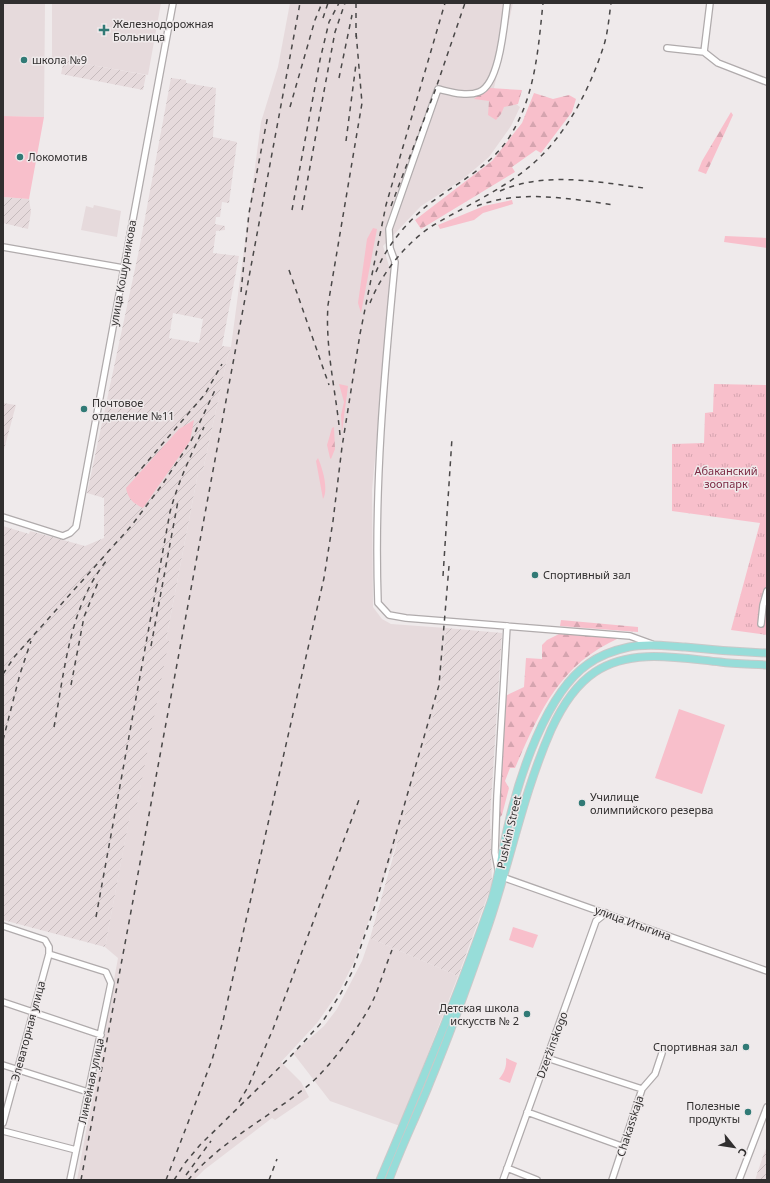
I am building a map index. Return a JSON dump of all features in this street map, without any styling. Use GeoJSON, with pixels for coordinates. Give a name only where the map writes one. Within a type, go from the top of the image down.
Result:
{"type":"FeatureCollection","features":[{"type":"Feature","properties":{"kind":"main road","name":"Pushkin Street"},"geometry":{"type":"LineString","coordinates":[[380,1180],[432,1057],[491,901],[502,876],[508,825],[530,756],[550,709],[565,685],[588,664],[611,652],[630,646],[656,645],[767,653]]}},
{"type":"Feature","properties":{"kind":"main road","name":"Pushkin Street"},"geometry":{"type":"LineString","coordinates":[[389,1180],[441,1056],[502,876],[525,802],[551,731],[562,708],[576,688],[595,672],[618,661],[651,656],[767,665]]}},
{"type":"Feature","properties":{"kind":"street","name":"улица Кошурникова"},"geometry":{"type":"LineString","coordinates":[[3,517],[63,536],[70,533],[76,526],[173,3]]}},
{"type":"Feature","properties":{"kind":"street"},"geometry":{"type":"LineString","coordinates":[[507,3],[496,71],[489,84],[479,92],[466,94],[438,89],[389,229],[390,248],[395,262],[380,426],[376,550],[378,603],[389,615],[406,618],[630,636],[656,645]]}},
{"type":"Feature","properties":{"kind":"street"},"geometry":{"type":"LineString","coordinates":[[704,52],[710,3]]}},
{"type":"Feature","properties":{"kind":"street"},"geometry":{"type":"LineString","coordinates":[[667,48],[704,52],[718,63],[767,82]]}},
{"type":"Feature","properties":{"kind":"street"},"geometry":{"type":"LineString","coordinates":[[3,247],[123,268]]}},
{"type":"Feature","properties":{"kind":"street"},"geometry":{"type":"LineString","coordinates":[[761,624],[765,609],[763,604],[767,591]]}},
{"type":"Feature","properties":{"kind":"street"},"geometry":{"type":"LineString","coordinates":[[502,876],[495,853],[507,626]]}},
{"type":"Feature","properties":{"kind":"street","name":"улица Итыгина"},"geometry":{"type":"LineString","coordinates":[[502,876],[767,971]]}},
{"type":"Feature","properties":{"kind":"street","name":"Dzeržinskogo"},"geometry":{"type":"LineString","coordinates":[[503,1180],[596,921],[606,913]]}},
{"type":"Feature","properties":{"kind":"street"},"geometry":{"type":"LineString","coordinates":[[3,926],[45,940],[49,947],[49,954]]}},
{"type":"Feature","properties":{"kind":"street","name":"Линейная улица"},"geometry":{"type":"LineString","coordinates":[[49,954],[106,972],[111,983],[70,1180]]}},
{"type":"Feature","properties":{"kind":"street","name":"Элеваторная улица"},"geometry":{"type":"LineString","coordinates":[[3,1123],[49,954]]}},
{"type":"Feature","properties":{"kind":"street"},"geometry":{"type":"LineString","coordinates":[[3,1002],[101,1035]]}},
{"type":"Feature","properties":{"kind":"street","name":"Chakasskaja"},"geometry":{"type":"LineString","coordinates":[[612,1180],[642,1089],[655,1074],[662,1053]]}},
{"type":"Feature","properties":{"kind":"street"},"geometry":{"type":"LineString","coordinates":[[547,1058],[642,1089]]}},
{"type":"Feature","properties":{"kind":"street"},"geometry":{"type":"LineString","coordinates":[[3,1065],[88,1092]]}},
{"type":"Feature","properties":{"kind":"street"},"geometry":{"type":"LineString","coordinates":[[739,1180],[767,1107]]}},
{"type":"Feature","properties":{"kind":"street"},"geometry":{"type":"LineString","coordinates":[[527,1112],[624,1147]]}},
{"type":"Feature","properties":{"kind":"street"},"geometry":{"type":"LineString","coordinates":[[3,1131],[76,1150]]}},
{"type":"Feature","properties":{"kind":"street"},"geometry":{"type":"LineString","coordinates":[[507,1168],[537,1180]]}},
{"type":"Feature","properties":{"kind":"shaded area","name":"школа №9"},"geometry":{"type":"Polygon","coordinates":[[[3,3],[45,3],[44,117],[3,116],[3,3]]]}},
{"type":"Feature","properties":{"kind":"shaded area","name":"Железнодорожная Больница"},"geometry":{"type":"Polygon","coordinates":[[[52,3],[161,3],[148,75],[52,58],[52,3]]]}},
{"type":"Feature","properties":{"kind":"shaded area"},"geometry":{"type":"Polygon","coordinates":[[[290,3],[513,3],[494,88],[520,107],[511,126],[489,157],[463,179],[421,206],[383,246],[392,276],[372,490],[373,607],[382,619],[391,624],[446,628],[440,692],[402,828],[354,962],[340,990],[317,1023],[281,1062],[301,1082],[309,1097],[275,1120],[272,1118],[204,1170],[194,1180],[77,1180],[118,958],[105,947],[130,814],[137,805],[166,640],[198,473],[203,470],[227,359],[231,347],[261,122],[278,67],[290,3]]]}},
{"type":"Feature","properties":{"kind":"shaded area"},"geometry":{"type":"Polygon","coordinates":[[[64,60],[146,75],[143,90],[61,74],[64,60]]]}},
{"type":"Feature","properties":{"kind":"shaded area"},"geometry":{"type":"Polygon","coordinates":[[[171,78],[186,80],[186,83],[216,88],[213,137],[237,142],[229,203],[222,202],[220,217],[216,217],[215,224],[225,226],[225,230],[216,231],[213,253],[239,256],[222,346],[231,347],[227,359],[203,470],[198,473],[166,640],[169,641],[137,805],[130,815],[105,947],[3,920],[3,526],[29,534],[30,531],[85,546],[104,538],[104,498],[87,493],[139,250],[171,78]],[[173,313],[169,338],[199,343],[203,319],[173,313]]]}},
{"type":"Feature","properties":{"kind":"shaded area"},"geometry":{"type":"Polygon","coordinates":[[[3,197],[29,199],[31,212],[28,229],[3,223],[3,197]]]}},
{"type":"Feature","properties":{"kind":"shaded area"},"geometry":{"type":"Polygon","coordinates":[[[94,205],[121,211],[117,237],[81,230],[86,206],[93,208],[94,205]]]}},
{"type":"Feature","properties":{"kind":"shaded area"},"geometry":{"type":"Polygon","coordinates":[[[3,403],[16,405],[3,453],[3,403]]]}},
{"type":"Feature","properties":{"kind":"shaded area"},"geometry":{"type":"Polygon","coordinates":[[[446,628],[502,633],[490,817],[492,884],[458,976],[370,938],[440,692],[446,628]]]}},
{"type":"Feature","properties":{"kind":"shaded area"},"geometry":{"type":"Polygon","coordinates":[[[370,938],[458,976],[400,1126],[330,1101],[293,1053],[324,1026],[337,1009],[362,961],[370,938]]]}},
{"type":"Feature","properties":{"kind":"shaded area"},"geometry":{"type":"Polygon","coordinates":[[[767,1146],[767,1180],[755,1180],[763,1156],[767,1146]]]}},
{"type":"Feature","properties":{"kind":"green space"},"geometry":{"type":"Polygon","coordinates":[[[490,88],[522,90],[518,104],[504,107],[496,120],[488,115],[489,101],[474,99],[479,94],[486,92],[490,88]]]}},
{"type":"Feature","properties":{"kind":"green space"},"geometry":{"type":"Polygon","coordinates":[[[534,93],[553,99],[569,95],[576,99],[572,112],[541,153],[536,150],[512,167],[515,172],[421,229],[415,220],[492,161],[522,123],[534,93]]]}},
{"type":"Feature","properties":{"kind":"green space"},"geometry":{"type":"Polygon","coordinates":[[[731,112],[733,115],[706,174],[698,171],[702,161],[731,112]]]}},
{"type":"Feature","properties":{"kind":"green space","name":"Локомотив"},"geometry":{"type":"Polygon","coordinates":[[[3,116],[44,117],[29,199],[3,197],[3,116]]]}},
{"type":"Feature","properties":{"kind":"green space"},"geometry":{"type":"Polygon","coordinates":[[[512,200],[513,204],[483,213],[474,220],[440,229],[438,225],[484,206],[512,200]]]}},
{"type":"Feature","properties":{"kind":"green space"},"geometry":{"type":"Polygon","coordinates":[[[373,228],[377,229],[361,313],[358,303],[367,239],[373,228]]]}},
{"type":"Feature","properties":{"kind":"green space"},"geometry":{"type":"Polygon","coordinates":[[[725,236],[767,238],[767,248],[724,242],[725,236]]]}},
{"type":"Feature","properties":{"kind":"green space"},"geometry":{"type":"Polygon","coordinates":[[[339,384],[348,386],[342,432],[341,415],[344,402],[339,384]]]}},
{"type":"Feature","properties":{"kind":"green space","name":"Абаканский зоопарк"},"geometry":{"type":"Polygon","coordinates":[[[714,384],[767,385],[767,635],[731,630],[760,523],[672,511],[672,444],[704,443],[705,413],[713,412],[714,384]]]}},
{"type":"Feature","properties":{"kind":"green space"},"geometry":{"type":"Polygon","coordinates":[[[194,420],[190,441],[143,508],[136,504],[130,498],[126,488],[179,429],[194,420]]]}},
{"type":"Feature","properties":{"kind":"green space"},"geometry":{"type":"Polygon","coordinates":[[[334,427],[335,449],[331,459],[327,445],[332,428],[334,427]]]}},
{"type":"Feature","properties":{"kind":"green space"},"geometry":{"type":"Polygon","coordinates":[[[318,458],[325,484],[325,495],[323,499],[316,461],[318,458]]]}},
{"type":"Feature","properties":{"kind":"green space"},"geometry":{"type":"Polygon","coordinates":[[[561,620],[638,627],[638,632],[560,626],[561,620]]]}},
{"type":"Feature","properties":{"kind":"green space"},"geometry":{"type":"Polygon","coordinates":[[[559,634],[619,638],[598,649],[581,662],[566,676],[554,692],[533,727],[515,768],[510,768],[505,781],[509,788],[502,815],[500,817],[498,815],[505,696],[524,687],[526,658],[542,659],[542,645],[547,640],[559,634]]]}},
{"type":"Feature","properties":{"kind":"green space"},"geometry":{"type":"Polygon","coordinates":[[[679,709],[725,725],[702,794],[655,778],[679,709]]]}},
{"type":"Feature","properties":{"kind":"green space"},"geometry":{"type":"Polygon","coordinates":[[[513,927],[538,935],[533,948],[509,940],[513,927]]]}},
{"type":"Feature","properties":{"kind":"green space"},"geometry":{"type":"Polygon","coordinates":[[[506,1058],[517,1063],[510,1083],[499,1079],[505,1070],[506,1058]]]}},
{"type":"Feature","properties":{"kind":"railway"},"geometry":{"type":"LineString","coordinates":[[81,1180],[300,3]]}},
{"type":"Feature","properties":{"kind":"railway"},"geometry":{"type":"LineString","coordinates":[[290,107],[315,20],[322,3]]}},
{"type":"Feature","properties":{"kind":"railway"},"geometry":{"type":"LineString","coordinates":[[323,18],[328,3]]}},
{"type":"Feature","properties":{"kind":"railway"},"geometry":{"type":"LineString","coordinates":[[292,210],[320,60],[329,22],[339,3]]}},
{"type":"Feature","properties":{"kind":"railway"},"geometry":{"type":"LineString","coordinates":[[302,210],[335,32],[345,3]]}},
{"type":"Feature","properties":{"kind":"railway"},"geometry":{"type":"LineString","coordinates":[[356,3],[356,37]]}},
{"type":"Feature","properties":{"kind":"railway"},"geometry":{"type":"LineString","coordinates":[[166,1180],[212,1060],[223,1021],[324,578],[342,447],[360,334],[386,205],[445,3]]}},
{"type":"Feature","properties":{"kind":"railway"},"geometry":{"type":"LineString","coordinates":[[391,206],[436,88],[465,3]]}},
{"type":"Feature","properties":{"kind":"railway"},"geometry":{"type":"LineString","coordinates":[[376,272],[385,254],[402,230],[433,201],[488,162],[506,142],[516,126],[523,110],[534,75],[543,3]]}},
{"type":"Feature","properties":{"kind":"railway"},"geometry":{"type":"LineString","coordinates":[[370,303],[381,281],[395,260],[422,233],[500,188],[525,170],[549,148],[578,107],[593,76],[604,45],[611,3]]}},
{"type":"Feature","properties":{"kind":"railway"},"geometry":{"type":"LineString","coordinates":[[339,78],[352,15]]}},
{"type":"Feature","properties":{"kind":"railway"},"geometry":{"type":"LineString","coordinates":[[340,435],[329,354],[327,321],[328,305],[362,103],[356,32]]}},
{"type":"Feature","properties":{"kind":"railway"},"geometry":{"type":"LineString","coordinates":[[346,141],[356,64]]}},
{"type":"Feature","properties":{"kind":"railway"},"geometry":{"type":"LineString","coordinates":[[241,292],[249,213],[268,115]]}},
{"type":"Feature","properties":{"kind":"railway"},"geometry":{"type":"LineString","coordinates":[[500,191],[535,181],[553,180],[590,181],[644,188]]}},
{"type":"Feature","properties":{"kind":"railway"},"geometry":{"type":"LineString","coordinates":[[477,206],[494,201],[528,197],[563,198],[615,205]]}},
{"type":"Feature","properties":{"kind":"railway"},"geometry":{"type":"LineString","coordinates":[[289,270],[329,385]]}},
{"type":"Feature","properties":{"kind":"railway"},"geometry":{"type":"LineString","coordinates":[[135,476],[205,394],[222,364]]}},
{"type":"Feature","properties":{"kind":"railway"},"geometry":{"type":"LineString","coordinates":[[3,674],[15,656],[132,525],[162,485],[191,441],[216,388]]}},
{"type":"Feature","properties":{"kind":"railway"},"geometry":{"type":"LineString","coordinates":[[96,917],[170,512],[181,479],[204,427]]}},
{"type":"Feature","properties":{"kind":"railway"},"geometry":{"type":"LineString","coordinates":[[443,576],[452,438]]}},
{"type":"Feature","properties":{"kind":"railway"},"geometry":{"type":"LineString","coordinates":[[151,646],[178,501]]}},
{"type":"Feature","properties":{"kind":"railway"},"geometry":{"type":"LineString","coordinates":[[54,727],[70,640],[76,618],[94,578],[107,560]]}},
{"type":"Feature","properties":{"kind":"railway"},"geometry":{"type":"LineString","coordinates":[[174,1180],[185,1163],[200,1145],[289,1058],[323,1021],[341,993],[352,972],[376,903],[439,685],[449,566]]}},
{"type":"Feature","properties":{"kind":"railway"},"geometry":{"type":"LineString","coordinates":[[71,685],[84,617],[99,580]]}},
{"type":"Feature","properties":{"kind":"railway"},"geometry":{"type":"LineString","coordinates":[[3,740],[20,674],[31,641]]}},
{"type":"Feature","properties":{"kind":"railway"},"geometry":{"type":"LineString","coordinates":[[239,1102],[248,1087],[273,1029],[360,797]]}},
{"type":"Feature","properties":{"kind":"railway"},"geometry":{"type":"LineString","coordinates":[[188,1180],[201,1166],[231,1141],[310,1084],[337,1055],[370,1006],[392,950]]}},
{"type":"Feature","properties":{"kind":"railway"},"geometry":{"type":"LineString","coordinates":[[186,1175],[211,1141]]}},
{"type":"Feature","properties":{"kind":"railway"},"geometry":{"type":"LineString","coordinates":[[269,1180],[277,1159]]}},
{"type":"Feature","properties":{"kind":"place","name":"Железнодорожная Больница"},"geometry":{"type":"Point","coordinates":[104,30]}},
{"type":"Feature","properties":{"kind":"place","name":"школа №9"},"geometry":{"type":"Point","coordinates":[24,60]}},
{"type":"Feature","properties":{"kind":"place","name":"Локомотив"},"geometry":{"type":"Point","coordinates":[20,157]}},
{"type":"Feature","properties":{"kind":"place","name":"Почтовое отделение №11"},"geometry":{"type":"Point","coordinates":[84,409]}},
{"type":"Feature","properties":{"kind":"place","name":"Спортивный зал"},"geometry":{"type":"Point","coordinates":[535,575]}},
{"type":"Feature","properties":{"kind":"place","name":"Училище олимпийского резерва"},"geometry":{"type":"Point","coordinates":[582,803]}},
{"type":"Feature","properties":{"kind":"place","name":"Детская школа искусств № 2"},"geometry":{"type":"Point","coordinates":[527,1014]}},
{"type":"Feature","properties":{"kind":"place","name":"Спортивная зал"},"geometry":{"type":"Point","coordinates":[746,1047]}},
{"type":"Feature","properties":{"kind":"place","name":"Полезные продукты"},"geometry":{"type":"Point","coordinates":[748,1112]}}]}
